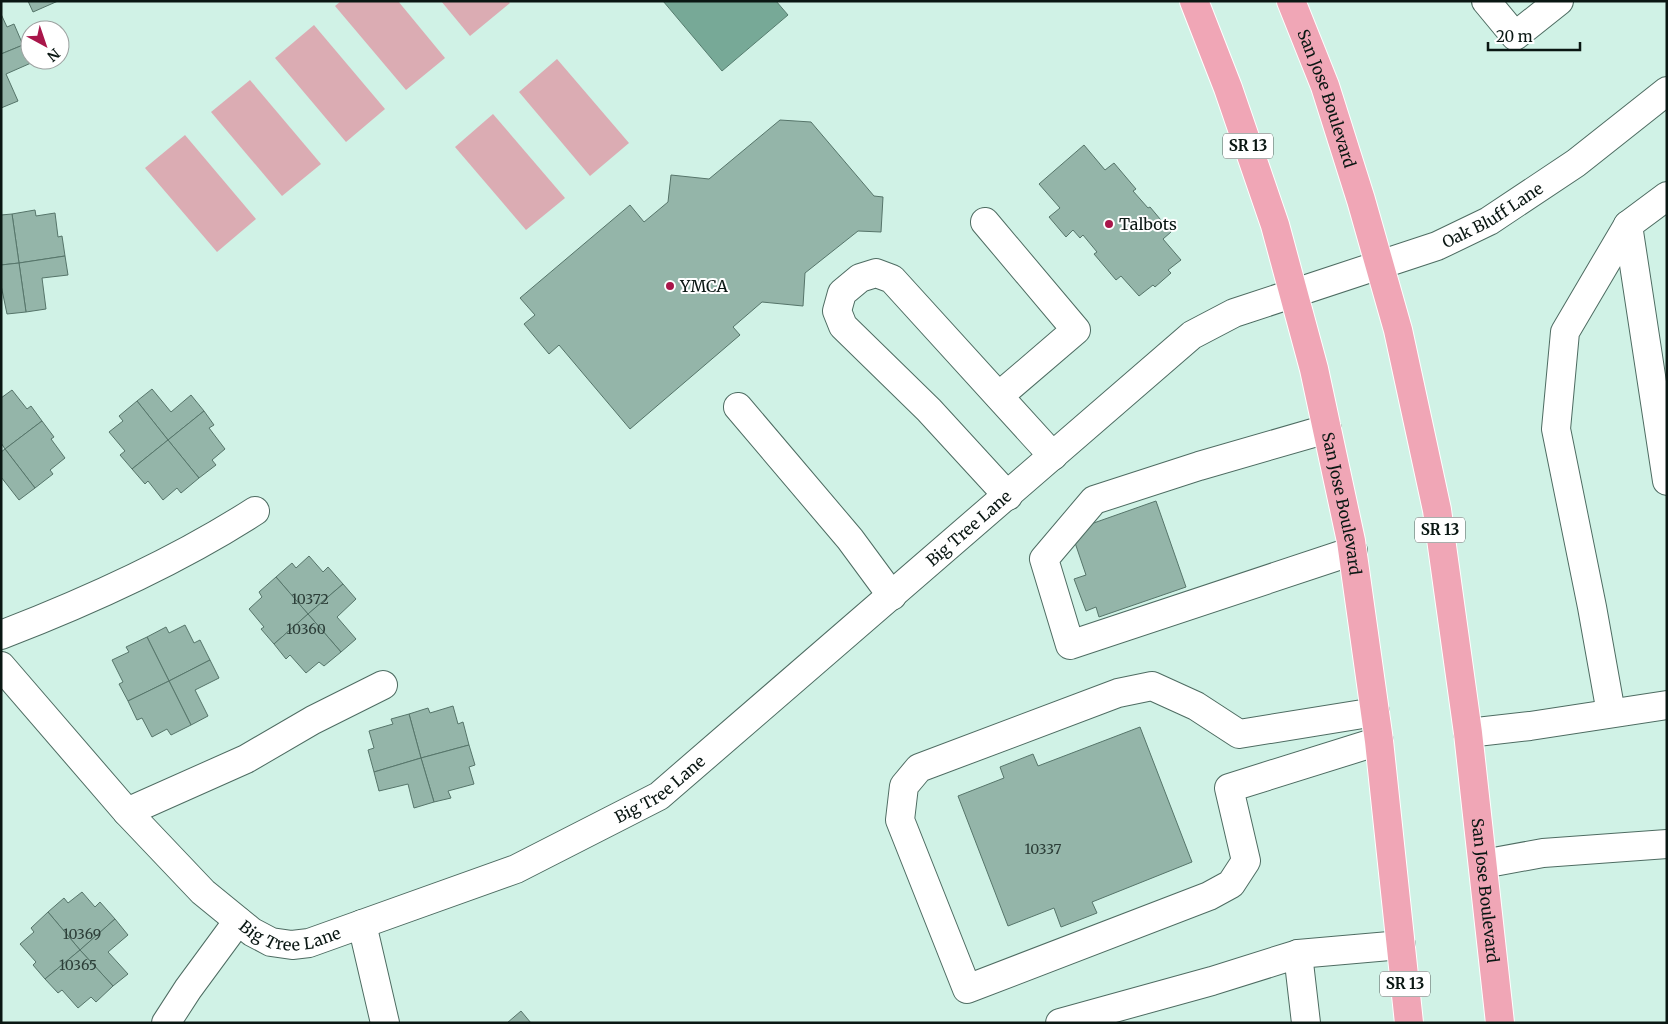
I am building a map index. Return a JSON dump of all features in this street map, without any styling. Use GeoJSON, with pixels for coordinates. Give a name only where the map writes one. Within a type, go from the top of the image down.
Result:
{"type":"FeatureCollection","features":[{"type":"Feature","properties":{"kind":"main road","name":"San Jose Boulevard"},"geometry":{"type":"LineString","coordinates":[[1194,1],[1228,88],[1275,225],[1314,369],[1353,551],[1379,741],[1409,1023]]}},
{"type":"Feature","properties":{"kind":"main road","name":"San Jose Boulevard"},"geometry":{"type":"LineString","coordinates":[[1291,1],[1325,86],[1398,330],[1437,510],[1468,733],[1500,1023]]}},
{"type":"Feature","properties":{"kind":"street"},"geometry":{"type":"LineString","coordinates":[[1489,2],[1515,36],[1559,1]]}},
{"type":"Feature","properties":{"kind":"street","name":"Oak Bluff Lane"},"geometry":{"type":"LineString","coordinates":[[1294,293],[1437,246],[1489,221],[1576,163],[1667,91]]}},
{"type":"Feature","properties":{"kind":"street"},"geometry":{"type":"LineString","coordinates":[[1610,713],[1592,608],[1556,429],[1565,332],[1628,225],[1667,196]]}},
{"type":"Feature","properties":{"kind":"street"},"geometry":{"type":"LineString","coordinates":[[985,222],[1076,330],[999,396]]}},
{"type":"Feature","properties":{"kind":"street"},"geometry":{"type":"LineString","coordinates":[[1628,225],[1667,481]]}},
{"type":"Feature","properties":{"kind":"street"},"geometry":{"type":"LineString","coordinates":[[1008,496],[929,410],[843,326],[837,311],[842,293],[860,278],[876,273],[892,279],[1053,456]]}},
{"type":"Feature","properties":{"kind":"street","name":"Big Tree Lane"},"geometry":{"type":"LineString","coordinates":[[1,666],[127,812],[203,892],[252,932],[271,942],[292,945],[309,943],[516,869],[659,796],[1192,335],[1234,313],[1294,293]]}},
{"type":"Feature","properties":{"kind":"street"},"geometry":{"type":"LineString","coordinates":[[738,407],[850,539],[892,596]]}},
{"type":"Feature","properties":{"kind":"street"},"geometry":{"type":"LineString","coordinates":[[1327,429],[1199,466],[1094,500],[1044,559],[1070,645],[1353,551]]}},
{"type":"Feature","properties":{"kind":"street"},"geometry":{"type":"LineString","coordinates":[[1,635],[38,621],[149,570],[221,533],[255,511]]}},
{"type":"Feature","properties":{"kind":"street"},"geometry":{"type":"LineString","coordinates":[[127,812],[246,758],[313,720],[383,685]]}},
{"type":"Feature","properties":{"kind":"street"},"geometry":{"type":"LineString","coordinates":[[1375,712],[1239,734],[1196,706],[1152,686],[1118,692],[919,768],[904,786],[900,820],[967,989],[1209,896],[1231,884],[1246,861],[1229,788],[1379,741]]}},
{"type":"Feature","properties":{"kind":"street"},"geometry":{"type":"LineString","coordinates":[[1468,733],[1530,726],[1667,705]]}},
{"type":"Feature","properties":{"kind":"street"},"geometry":{"type":"LineString","coordinates":[[1483,864],[1543,853],[1667,844]]}},
{"type":"Feature","properties":{"kind":"street"},"geometry":{"type":"LineString","coordinates":[[166,1023],[238,921]]}},
{"type":"Feature","properties":{"kind":"street"},"geometry":{"type":"LineString","coordinates":[[362,924],[384,1023]]}},
{"type":"Feature","properties":{"kind":"street"},"geometry":{"type":"LineString","coordinates":[[1060,1023],[1121,1014],[1212,981],[1298,954],[1401,945]]}},
{"type":"Feature","properties":{"kind":"street"},"geometry":{"type":"LineString","coordinates":[[1298,954],[1306,1023]]}},
{"type":"Feature","properties":{"kind":"shaded area"},"geometry":{"type":"Polygon","coordinates":[[[341,1],[398,1],[445,58],[406,90],[335,6],[341,1]]]}},
{"type":"Feature","properties":{"kind":"shaded area"},"geometry":{"type":"Polygon","coordinates":[[[441,1],[508,1],[510,3],[470,36],[441,1]]]}},
{"type":"Feature","properties":{"kind":"shaded area"},"geometry":{"type":"Polygon","coordinates":[[[663,1],[776,1],[788,15],[722,71],[663,1]]]}},
{"type":"Feature","properties":{"kind":"shaded area"},"geometry":{"type":"Polygon","coordinates":[[[314,25],[385,109],[346,142],[275,58],[314,25]]]}},
{"type":"Feature","properties":{"kind":"shaded area"},"geometry":{"type":"Polygon","coordinates":[[[557,59],[629,143],[590,176],[519,92],[557,59]]]}},
{"type":"Feature","properties":{"kind":"shaded area"},"geometry":{"type":"Polygon","coordinates":[[[250,80],[321,164],[282,196],[211,112],[250,80]]]}},
{"type":"Feature","properties":{"kind":"shaded area"},"geometry":{"type":"Polygon","coordinates":[[[493,114],[565,198],[526,230],[455,147],[493,114]]]}},
{"type":"Feature","properties":{"kind":"shaded area"},"geometry":{"type":"Polygon","coordinates":[[[185,135],[256,219],[217,252],[145,168],[185,135]]]}},
{"type":"Feature","properties":{"kind":"building"},"geometry":{"type":"Polygon","coordinates":[[[28,1],[58,1],[33,12],[28,1]]]}},
{"type":"Feature","properties":{"kind":"building"},"geometry":{"type":"Polygon","coordinates":[[[1,14],[7,27],[14,24],[20,38],[20,46],[1,54],[1,14]]]}},
{"type":"Feature","properties":{"kind":"building"},"geometry":{"type":"Polygon","coordinates":[[[20,46],[20,68],[6,74],[18,101],[1,108],[1,54],[20,46]]]}},
{"type":"Feature","properties":{"kind":"building","name":"YMCA"},"geometry":{"type":"Polygon","coordinates":[[[780,120],[811,122],[874,196],[883,197],[881,232],[858,231],[805,273],[803,306],[762,302],[733,327],[740,335],[630,429],[559,345],[549,354],[524,324],[535,315],[520,298],[630,205],[644,222],[668,202],[671,175],[709,179],[780,120]]]}},
{"type":"Feature","properties":{"kind":"building","name":"Talbots"},"geometry":{"type":"Polygon","coordinates":[[[1084,145],[1105,170],[1114,163],[1136,189],[1133,191],[1148,208],[1150,207],[1171,232],[1163,239],[1181,260],[1168,270],[1171,273],[1155,287],[1153,285],[1139,296],[1121,276],[1116,280],[1094,254],[1097,252],[1083,235],[1080,238],[1073,230],[1066,237],[1049,217],[1060,208],[1039,184],[1084,145]]]}},
{"type":"Feature","properties":{"kind":"building"},"geometry":{"type":"Polygon","coordinates":[[[35,210],[36,216],[55,213],[58,237],[62,236],[65,256],[19,263],[12,214],[35,210]]]}},
{"type":"Feature","properties":{"kind":"building"},"geometry":{"type":"Polygon","coordinates":[[[12,214],[19,263],[1,265],[1,215],[12,214]]]}},
{"type":"Feature","properties":{"kind":"building"},"geometry":{"type":"Polygon","coordinates":[[[65,256],[68,275],[42,278],[46,309],[26,312],[19,263],[65,256]]]}},
{"type":"Feature","properties":{"kind":"building"},"geometry":{"type":"Polygon","coordinates":[[[19,263],[26,312],[7,314],[1,285],[1,265],[19,263]]]}},
{"type":"Feature","properties":{"kind":"building"},"geometry":{"type":"Polygon","coordinates":[[[152,389],[171,412],[191,395],[204,411],[168,440],[137,401],[152,389]]]}},
{"type":"Feature","properties":{"kind":"building"},"geometry":{"type":"Polygon","coordinates":[[[12,390],[27,409],[31,406],[42,421],[5,449],[1,443],[1,398],[12,390]]]}},
{"type":"Feature","properties":{"kind":"building"},"geometry":{"type":"Polygon","coordinates":[[[137,401],[168,440],[132,469],[120,455],[125,451],[109,432],[123,421],[119,416],[137,401]]]}},
{"type":"Feature","properties":{"kind":"building"},"geometry":{"type":"Polygon","coordinates":[[[204,411],[214,425],[209,428],[225,449],[212,460],[216,465],[199,478],[168,440],[204,411]]]}},
{"type":"Feature","properties":{"kind":"building"},"geometry":{"type":"Polygon","coordinates":[[[42,421],[54,437],[51,439],[65,458],[50,470],[53,474],[35,488],[5,449],[42,421]]]}},
{"type":"Feature","properties":{"kind":"building"},"geometry":{"type":"Polygon","coordinates":[[[168,440],[199,478],[181,493],[177,488],[163,500],[148,481],[145,484],[132,469],[168,440]]]}},
{"type":"Feature","properties":{"kind":"building"},"geometry":{"type":"Polygon","coordinates":[[[5,449],[35,488],[19,500],[1,477],[1,452],[5,449]]]}},
{"type":"Feature","properties":{"kind":"building"},"geometry":{"type":"Polygon","coordinates":[[[1156,501],[1186,587],[1099,617],[1096,607],[1086,611],[1074,579],[1086,575],[1071,531],[1156,501]]]}},
{"type":"Feature","properties":{"kind":"building"},"geometry":{"type":"Polygon","coordinates":[[[309,556],[323,572],[328,567],[343,584],[308,614],[276,577],[292,563],[296,568],[309,556]]]}},
{"type":"Feature","properties":{"kind":"building"},"geometry":{"type":"Polygon","coordinates":[[[276,577],[308,614],[274,644],[261,629],[264,627],[249,609],[262,597],[259,592],[276,577]]]}},
{"type":"Feature","properties":{"kind":"building"},"geometry":{"type":"Polygon","coordinates":[[[343,584],[356,599],[337,617],[356,639],[341,652],[308,614],[343,584]]]}},
{"type":"Feature","properties":{"kind":"building"},"geometry":{"type":"Polygon","coordinates":[[[308,614],[341,652],[324,666],[319,662],[306,673],[290,655],[286,659],[274,644],[308,614]]]}},
{"type":"Feature","properties":{"kind":"building"},"geometry":{"type":"Polygon","coordinates":[[[185,625],[194,643],[200,640],[210,660],[169,681],[147,637],[166,627],[169,633],[185,625]]]}},
{"type":"Feature","properties":{"kind":"building"},"geometry":{"type":"Polygon","coordinates":[[[147,637],[169,681],[128,701],[119,684],[123,682],[112,660],[129,652],[126,647],[147,637]]]}},
{"type":"Feature","properties":{"kind":"building"},"geometry":{"type":"Polygon","coordinates":[[[210,660],[219,678],[195,690],[208,716],[191,725],[169,681],[210,660]]]}},
{"type":"Feature","properties":{"kind":"building"},"geometry":{"type":"Polygon","coordinates":[[[169,681],[191,725],[171,735],[167,729],[152,737],[142,718],[137,720],[128,701],[169,681]]]}},
{"type":"Feature","properties":{"kind":"building"},"geometry":{"type":"Polygon","coordinates":[[[453,706],[458,724],[463,722],[469,745],[421,758],[409,714],[428,708],[430,713],[453,706]]]}},
{"type":"Feature","properties":{"kind":"building"},"geometry":{"type":"Polygon","coordinates":[[[409,714],[421,758],[374,772],[368,750],[374,748],[369,731],[393,724],[391,719],[409,714]]]}},
{"type":"Feature","properties":{"kind":"building"},"geometry":{"type":"Polygon","coordinates":[[[1140,727],[1192,862],[1092,902],[1097,913],[1061,927],[1054,908],[1008,926],[958,796],[1004,778],[1000,767],[1033,754],[1038,766],[1140,727]]]}},
{"type":"Feature","properties":{"kind":"building"},"geometry":{"type":"Polygon","coordinates":[[[469,745],[475,765],[469,767],[474,784],[448,791],[451,798],[434,802],[421,758],[469,745]]]}},
{"type":"Feature","properties":{"kind":"building"},"geometry":{"type":"Polygon","coordinates":[[[421,758],[434,802],[414,808],[408,784],[379,791],[374,772],[421,758]]]}},
{"type":"Feature","properties":{"kind":"building"},"geometry":{"type":"Polygon","coordinates":[[[82,892],[95,907],[100,902],[115,919],[80,950],[48,912],[64,898],[68,903],[82,892]]]}},
{"type":"Feature","properties":{"kind":"building"},"geometry":{"type":"Polygon","coordinates":[[[48,912],[80,950],[45,979],[33,965],[36,962],[20,944],[34,932],[31,928],[48,912]]]}},
{"type":"Feature","properties":{"kind":"building"},"geometry":{"type":"Polygon","coordinates":[[[115,919],[128,935],[108,952],[128,974],[113,986],[80,950],[115,919]]]}},
{"type":"Feature","properties":{"kind":"building"},"geometry":{"type":"Polygon","coordinates":[[[80,950],[113,986],[96,1002],[91,997],[78,1008],[62,990],[58,993],[45,979],[80,950]]]}},
{"type":"Feature","properties":{"kind":"building"},"geometry":{"type":"Polygon","coordinates":[[[521,1011],[531,1023],[507,1023],[521,1011]]]}},
{"type":"Feature","properties":{"kind":"place","name":"Talbots"},"geometry":{"type":"Point","coordinates":[1109,224]}},
{"type":"Feature","properties":{"kind":"place","name":"YMCA"},"geometry":{"type":"Point","coordinates":[670,286]}}]}
